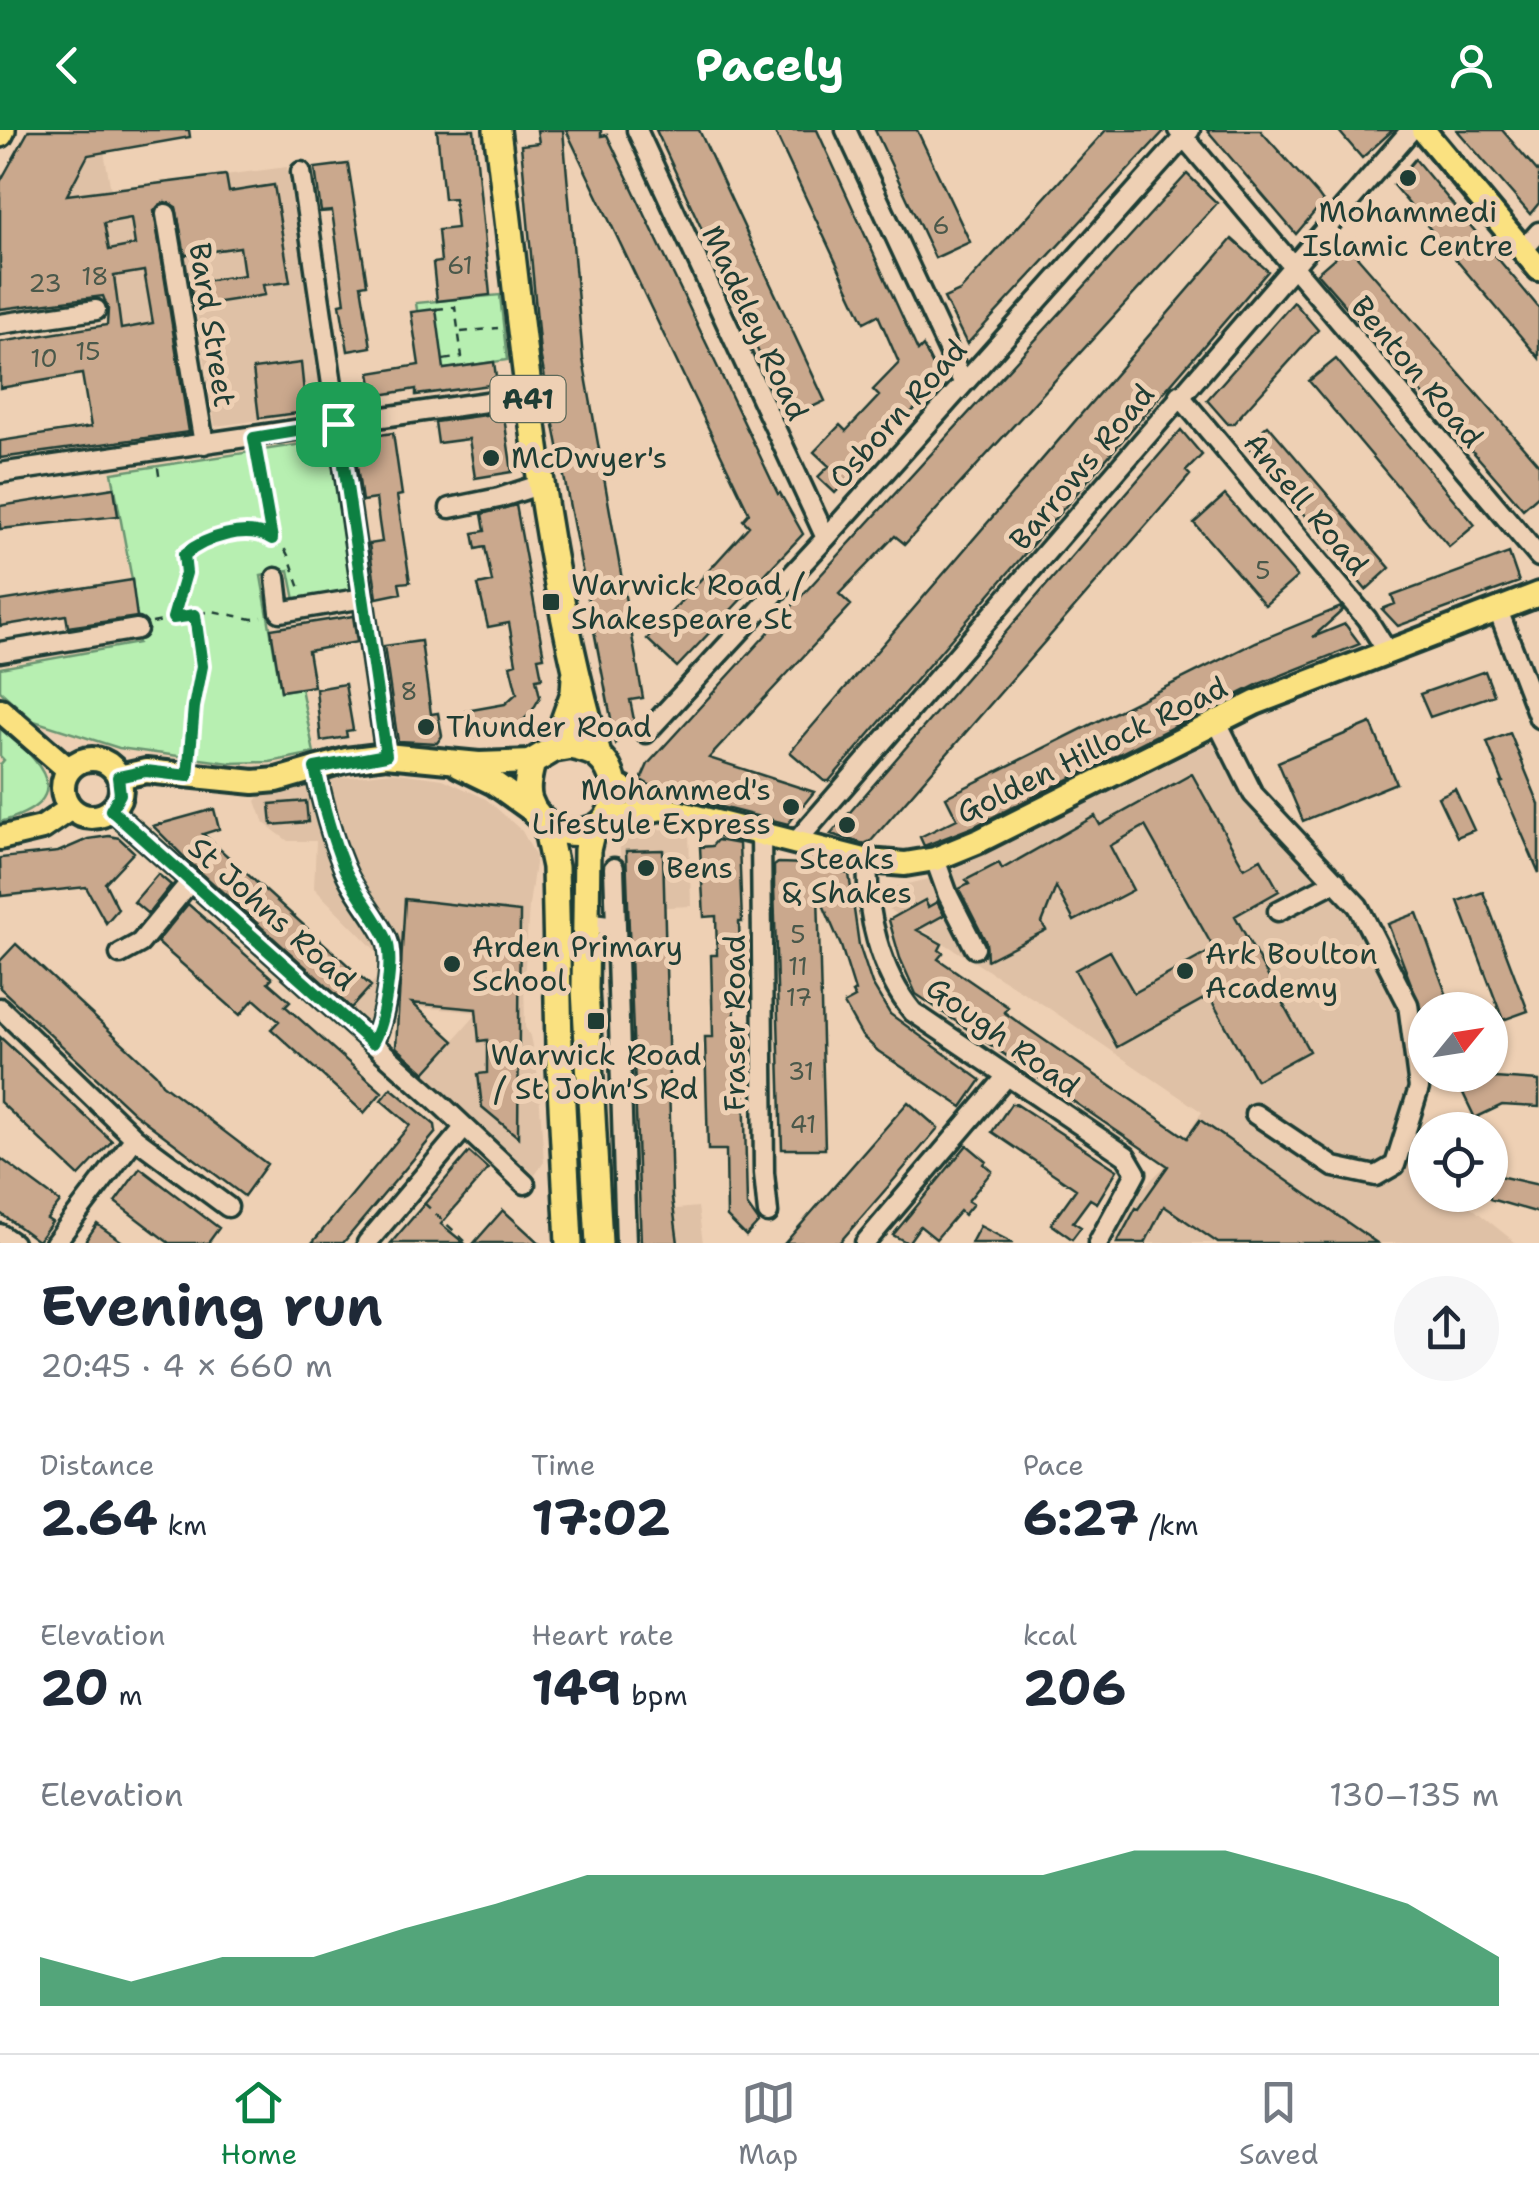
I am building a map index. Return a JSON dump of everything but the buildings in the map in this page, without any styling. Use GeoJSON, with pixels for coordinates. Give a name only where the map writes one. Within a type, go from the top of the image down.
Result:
{"type":"FeatureCollection","features":[{"type":"Feature","properties":{"kind":"highway","name":"A41"},"geometry":{"type":"LineString","coordinates":[[498,130],[527,396],[576,666],[598,755]]}},
{"type":"Feature","properties":{"kind":"highway","name":"A41"},"geometry":{"type":"LineString","coordinates":[[543,756],[574,694],[576,666]]}},
{"type":"Feature","properties":{"kind":"highway"},"geometry":{"type":"LineString","coordinates":[[569,1243],[554,867],[541,819],[528,800],[527,782],[543,756],[571,746],[598,755],[611,770],[615,784],[612,808],[597,825],[587,850],[588,1054],[599,1243]]}},
{"type":"Feature","properties":{"kind":"highway"},"geometry":{"type":"LineString","coordinates":[[541,819],[561,830],[597,825]]}},
{"type":"Feature","properties":{"kind":"main road"},"geometry":{"type":"LineString","coordinates":[[1422,130],[1539,269]]}},
{"type":"Feature","properties":{"kind":"main road","name":"Golden Hillock Road"},"geometry":{"type":"LineString","coordinates":[[615,784],[661,808],[868,861],[905,864],[935,859],[979,842],[1255,703],[1539,594]]}},
{"type":"Feature","properties":{"kind":"main road"},"geometry":{"type":"LineString","coordinates":[[0,710],[69,770]]}},
{"type":"Feature","properties":{"kind":"main road"},"geometry":{"type":"LineString","coordinates":[[118,777],[146,771],[254,782],[386,755],[478,764],[543,756]]}},
{"type":"Feature","properties":{"kind":"main road"},"geometry":{"type":"LineString","coordinates":[[96,759],[113,768],[120,794],[111,810],[95,817],[78,814],[63,794],[64,777],[69,770],[76,763],[96,759]]}},
{"type":"Feature","properties":{"kind":"main road"},"geometry":{"type":"LineString","coordinates":[[447,760],[494,783],[541,819]]}},
{"type":"Feature","properties":{"kind":"main road"},"geometry":{"type":"LineString","coordinates":[[0,838],[42,828],[72,808]]}},
{"type":"Feature","properties":{"kind":"main road","name":"Golden Hillock Road"},"geometry":{"type":"LineString","coordinates":[[597,825],[661,808]]}},
{"type":"Feature","properties":{"kind":"street","name":"Madeley Road"},"geometry":{"type":"LineString","coordinates":[[636,130],[826,538]]}},
{"type":"Feature","properties":{"kind":"street"},"geometry":{"type":"LineString","coordinates":[[846,130],[963,382]]}},
{"type":"Feature","properties":{"kind":"street","name":"Barrows Road"},"geometry":{"type":"LineString","coordinates":[[796,842],[1411,130]]}},
{"type":"Feature","properties":{"kind":"street","name":"Osborn Road"},"geometry":{"type":"LineString","coordinates":[[646,733],[680,686],[826,538],[1184,132]]}},
{"type":"Feature","properties":{"kind":"street","name":"Benton Road"},"geometry":{"type":"LineString","coordinates":[[1184,132],[1292,269],[1539,557]]}},
{"type":"Feature","properties":{"kind":"street"},"geometry":{"type":"LineString","coordinates":[[301,172],[386,755]]}},
{"type":"Feature","properties":{"kind":"street","name":"Bard Street"},"geometry":{"type":"LineString","coordinates":[[166,214],[204,444]]}},
{"type":"Feature","properties":{"kind":"street"},"geometry":{"type":"LineString","coordinates":[[1523,250],[1539,232]]}},
{"type":"Feature","properties":{"kind":"street"},"geometry":{"type":"LineString","coordinates":[[0,324],[96,310]]}},
{"type":"Feature","properties":{"kind":"street"},"geometry":{"type":"LineString","coordinates":[[0,473],[527,396]]}},
{"type":"Feature","properties":{"kind":"street","name":"Ansell Road"},"geometry":{"type":"LineString","coordinates":[[1180,396],[1366,619],[1386,650]]}},
{"type":"Feature","properties":{"kind":"street"},"geometry":{"type":"LineString","coordinates":[[450,508],[542,484]]}},
{"type":"Feature","properties":{"kind":"street"},"geometry":{"type":"LineString","coordinates":[[276,578],[280,612],[364,598]]}},
{"type":"Feature","properties":{"kind":"street"},"geometry":{"type":"LineString","coordinates":[[1498,610],[1539,718]]}},
{"type":"Feature","properties":{"kind":"street"},"geometry":{"type":"LineString","coordinates":[[0,652],[136,629]]}},
{"type":"Feature","properties":{"kind":"street"},"geometry":{"type":"LineString","coordinates":[[1217,722],[1253,794],[1358,906],[1408,1004],[1419,1088],[1394,1165],[1376,1176],[1334,1166],[1255,1114]]}},
{"type":"Feature","properties":{"kind":"street"},"geometry":{"type":"LineString","coordinates":[[315,768],[344,867],[386,938],[388,965],[383,1012],[380,1030],[372,1043]]}},
{"type":"Feature","properties":{"kind":"street","name":"St Johns Road"},"geometry":{"type":"LineString","coordinates":[[111,810],[525,1184]]}},
{"type":"Feature","properties":{"kind":"street","name":"Fraser Road"},"geometry":{"type":"LineString","coordinates":[[761,832],[764,1173],[768,1213]]}},
{"type":"Feature","properties":{"kind":"street"},"geometry":{"type":"LineString","coordinates":[[935,859],[975,948]]}},
{"type":"Feature","properties":{"kind":"street","name":"Gough Road"},"geometry":{"type":"LineString","coordinates":[[868,861],[870,908],[886,964],[900,996],[913,1012],[1126,1156],[1136,1173],[1098,1243]]}},
{"type":"Feature","properties":{"kind":"street"},"geometry":{"type":"LineString","coordinates":[[614,868],[626,1243]]}},
{"type":"Feature","properties":{"kind":"street"},"geometry":{"type":"LineString","coordinates":[[1278,911],[1336,880]]}},
{"type":"Feature","properties":{"kind":"street"},"geometry":{"type":"LineString","coordinates":[[120,954],[140,943],[190,882]]}},
{"type":"Feature","properties":{"kind":"street"},"geometry":{"type":"LineString","coordinates":[[586,922],[616,926]]}},
{"type":"Feature","properties":{"kind":"street"},"geometry":{"type":"LineString","coordinates":[[0,1008],[134,1138],[228,1206]]}},
{"type":"Feature","properties":{"kind":"street"},"geometry":{"type":"LineString","coordinates":[[867,1242],[1006,1076]]}},
{"type":"Feature","properties":{"kind":"street"},"geometry":{"type":"LineString","coordinates":[[367,1243],[465,1127]]}},
{"type":"Feature","properties":{"kind":"street"},"geometry":{"type":"LineString","coordinates":[[56,1243],[134,1138]]}},
{"type":"Feature","properties":{"kind":"street"},"geometry":{"type":"LineString","coordinates":[[0,1234],[13,1243]]}},
{"type":"Feature","properties":{"kind":"path"},"geometry":{"type":"LineString","coordinates":[[436,309],[455,307],[462,357],[443,360]]}},
{"type":"Feature","properties":{"kind":"path"},"geometry":{"type":"LineString","coordinates":[[458,332],[519,325]]}},
{"type":"Feature","properties":{"kind":"path"},"geometry":{"type":"LineString","coordinates":[[254,438],[272,539]]}},
{"type":"Feature","properties":{"kind":"path"},"geometry":{"type":"LineString","coordinates":[[173,618],[186,573],[184,555],[196,545],[232,533],[265,534],[284,548],[307,608]]}},
{"type":"Feature","properties":{"kind":"path"},"geometry":{"type":"LineString","coordinates":[[136,629],[212,611],[252,619],[280,612]]}},
{"type":"Feature","properties":{"kind":"path"},"geometry":{"type":"LineString","coordinates":[[188,776],[202,666],[195,615]]}},
{"type":"Feature","properties":{"kind":"path"},"geometry":{"type":"LineString","coordinates":[[410,1190],[467,1243]]}},
{"type":"Feature","properties":{"kind":"shaded area"},"geometry":{"type":"Polygon","coordinates":[[[100,130],[111,190],[287,167],[324,412],[215,426],[197,312],[121,329],[105,228],[0,183],[100,130]]]}},
{"type":"Feature","properties":{"kind":"shaded area","name":"Ark Boulton Academy"},"geometry":{"type":"Polygon","coordinates":[[[1214,741],[1241,793],[1353,914],[1400,1004],[1410,1093],[1399,1137],[1391,1143],[1408,1156],[1408,1212],[1477,1212],[1516,1243],[1113,1243],[1142,1189],[1166,1165],[1202,1112],[1047,1007],[887,908],[887,889],[940,876],[1214,741]]]}},
{"type":"Feature","properties":{"kind":"shaded area","name":"Arden Primary School"},"geometry":{"type":"Polygon","coordinates":[[[391,772],[443,779],[486,799],[522,831],[536,857],[524,981],[525,1027],[538,1077],[544,1162],[535,1175],[424,1074],[476,1015],[394,1005],[387,1036],[351,1008],[379,975],[379,954],[314,888],[316,841],[288,841],[264,823],[256,801],[259,797],[341,778],[391,772]]]}},
{"type":"Feature","properties":{"kind":"shaded area"},"geometry":{"type":"Polygon","coordinates":[[[649,829],[689,830],[691,906],[625,909],[619,839],[649,829]]]}},
{"type":"Feature","properties":{"kind":"shaded area"},"geometry":{"type":"Polygon","coordinates":[[[698,1207],[703,1243],[638,1243],[636,1213],[698,1207]]]}},
{"type":"Feature","properties":{"kind":"green space"},"geometry":{"type":"Polygon","coordinates":[[[500,295],[507,360],[426,372],[416,303],[500,295]]]}},
{"type":"Feature","properties":{"kind":"green space"},"geometry":{"type":"Polygon","coordinates":[[[329,440],[351,589],[295,600],[289,570],[261,576],[281,691],[301,688],[314,753],[270,762],[230,763],[119,748],[34,721],[0,691],[0,668],[138,643],[132,580],[112,473],[329,440]]]}},
{"type":"Feature","properties":{"kind":"green space"},"geometry":{"type":"Polygon","coordinates":[[[0,726],[39,766],[46,791],[40,802],[25,813],[0,822],[0,765],[4,760],[0,756],[0,726]]]}},
{"type":"Feature","properties":{"kind":"place","name":"Mohammedi Islamic Centre"},"geometry":{"type":"Point","coordinates":[1408,178]}},
{"type":"Feature","properties":{"kind":"place","name":"McDwyer's"},"geometry":{"type":"Point","coordinates":[491,458]}},
{"type":"Feature","properties":{"kind":"place","name":"Warwick Road / Shakespeare St"},"geometry":{"type":"Point","coordinates":[551,602]}},
{"type":"Feature","properties":{"kind":"place","name":"Thunder Road"},"geometry":{"type":"Point","coordinates":[426,727]}},
{"type":"Feature","properties":{"kind":"place","name":"Mohammed's Lifestyle Express"},"geometry":{"type":"Point","coordinates":[791,807]}},
{"type":"Feature","properties":{"kind":"place","name":"Steaks & Shakes"},"geometry":{"type":"Point","coordinates":[847,825]}},
{"type":"Feature","properties":{"kind":"place","name":"Bens"},"geometry":{"type":"Point","coordinates":[646,868]}},
{"type":"Feature","properties":{"kind":"place","name":"Arden Primary School"},"geometry":{"type":"Point","coordinates":[452,964]}},
{"type":"Feature","properties":{"kind":"place","name":"Ark Boulton Academy"},"geometry":{"type":"Point","coordinates":[1185,971]}},
{"type":"Feature","properties":{"kind":"place","name":"Warwick Road / St John'S Rd"},"geometry":{"type":"Point","coordinates":[596,1021]}},
{"type":"Feature","properties":{"kind":"route"},"geometry":{"type":"LineString","coordinates":[[338,424],[386,755],[315,768],[344,867],[386,938],[388,965],[383,1012],[380,1030],[372,1043],[111,810],[120,794],[118,777],[146,771],[188,776],[202,666],[195,615],[173,618],[186,573],[184,555],[196,545],[232,533],[265,534],[272,539],[254,438],[338,424]]}}]}
